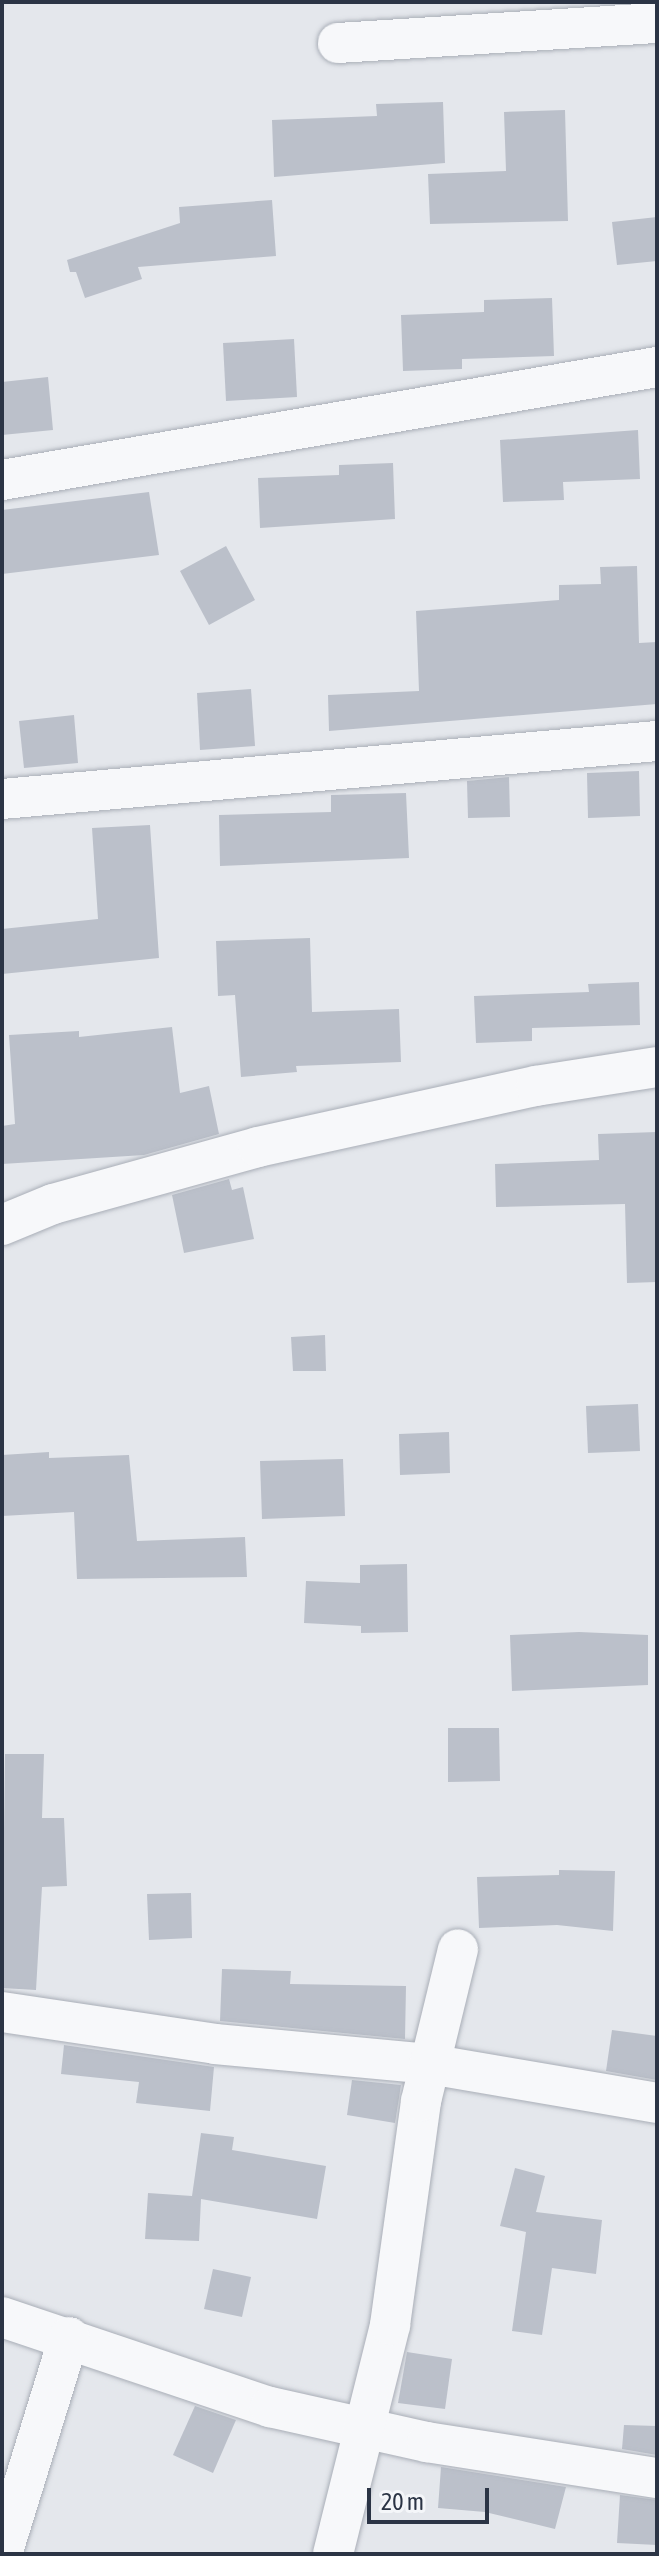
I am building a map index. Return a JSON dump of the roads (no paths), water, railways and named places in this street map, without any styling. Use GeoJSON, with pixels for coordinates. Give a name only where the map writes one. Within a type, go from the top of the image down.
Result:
{"type":"FeatureCollection","features":[{"type":"Feature","properties":{"kind":"street"},"geometry":{"type":"LineString","coordinates":[[338,43],[657,23],[649,2]]}},
{"type":"Feature","properties":{"kind":"street"},"geometry":{"type":"LineString","coordinates":[[2,480],[657,367]]}},
{"type":"Feature","properties":{"kind":"street"},"geometry":{"type":"LineString","coordinates":[[2,799],[657,741]]}},
{"type":"Feature","properties":{"kind":"street"},"geometry":{"type":"LineString","coordinates":[[2,1225],[53,1204],[258,1147],[536,1086],[657,1067]]}},
{"type":"Feature","properties":{"kind":"street"},"geometry":{"type":"LineString","coordinates":[[333,2554],[368,2429],[390,2325],[429,2064],[458,1949]]}},
{"type":"Feature","properties":{"kind":"street"},"geometry":{"type":"LineString","coordinates":[[2,2012],[215,2044],[429,2064],[657,2103]]}},
{"type":"Feature","properties":{"kind":"street"},"geometry":{"type":"LineString","coordinates":[[2,2317],[270,2407],[368,2429],[657,2478]]}},
{"type":"Feature","properties":{"kind":"street"},"geometry":{"type":"LineString","coordinates":[[2,2554],[69,2337]]}}]}
